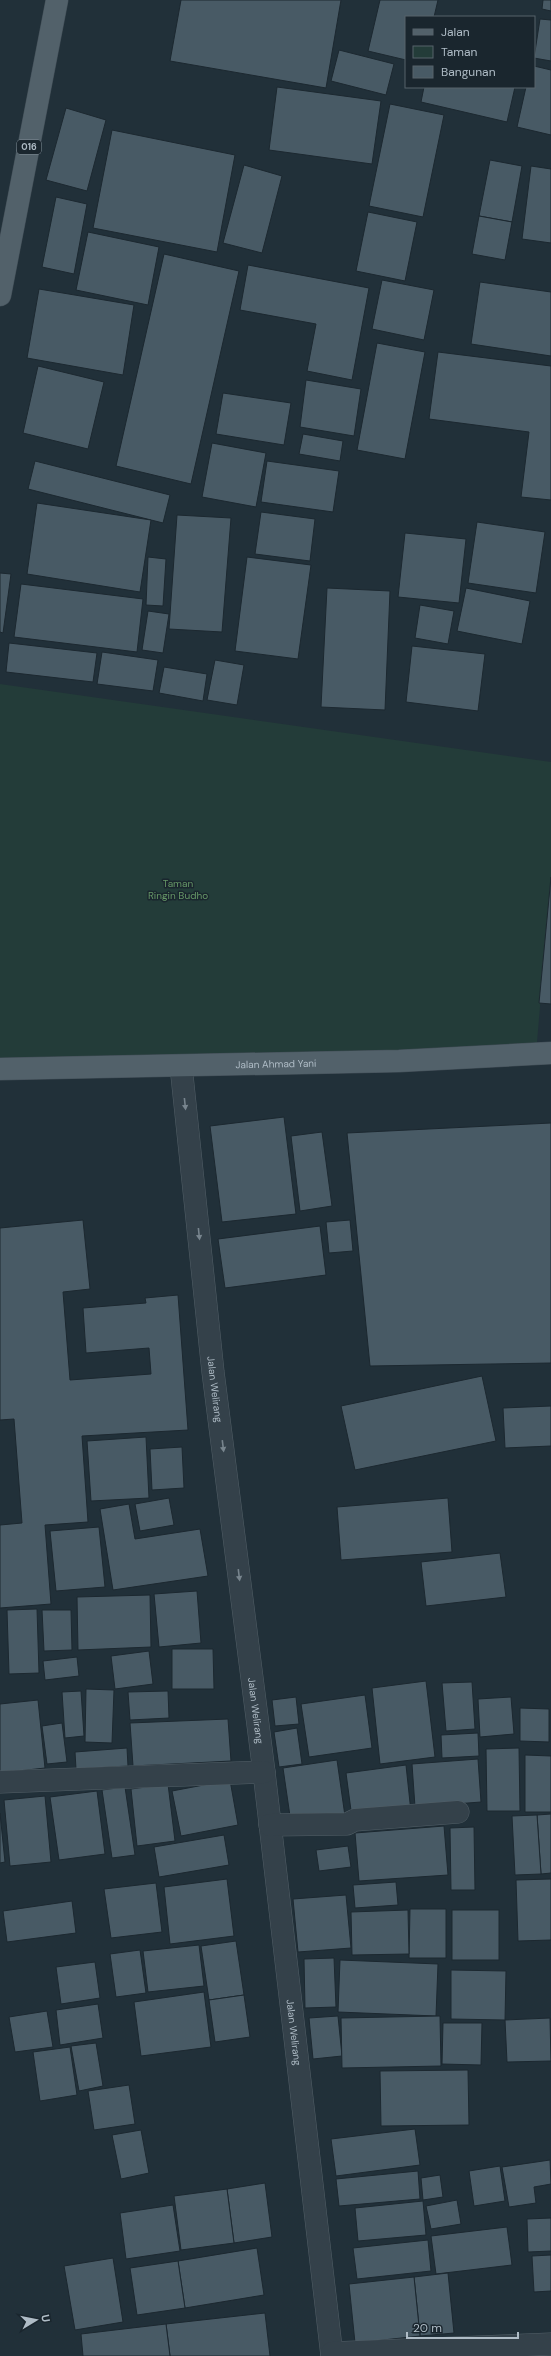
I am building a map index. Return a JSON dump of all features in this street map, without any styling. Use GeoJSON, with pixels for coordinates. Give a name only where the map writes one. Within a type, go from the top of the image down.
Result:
{"type":"FeatureCollection","features":[{"type":"Feature","properties":{"kind":"main road","name":"016"},"geometry":{"type":"LineString","coordinates":[[0,295],[57,0]]}},
{"type":"Feature","properties":{"kind":"main road","name":"Jalan Ahmad Yani"},"geometry":{"type":"LineString","coordinates":[[0,1069],[399,1061],[551,1053]]}},
{"type":"Feature","properties":{"kind":"street","name":"Jalan Welirang"},"geometry":{"type":"LineString","coordinates":[[181,1066],[213,1372],[264,1772],[332,2354]]}},
{"type":"Feature","properties":{"kind":"street"},"geometry":{"type":"LineString","coordinates":[[0,1782],[264,1772]]}},
{"type":"Feature","properties":{"kind":"street"},"geometry":{"type":"LineString","coordinates":[[270,1825],[348,1824],[355,1820],[458,1812]]}},
{"type":"Feature","properties":{"kind":"street"},"geometry":{"type":"LineString","coordinates":[[332,2354],[551,2344]]}},
{"type":"Feature","properties":{"kind":"green space","name":"Taman Ringin Budho"},"geometry":{"type":"Polygon","coordinates":[[[0,684],[551,762],[551,877],[536,1054],[0,1069],[0,684]]]}},
{"type":"Feature","properties":{"kind":"building"},"geometry":{"type":"Polygon","coordinates":[[[181,0],[341,0],[326,88],[170,61],[181,0]]]}},
{"type":"Feature","properties":{"kind":"building"},"geometry":{"type":"Polygon","coordinates":[[[380,0],[438,0],[434,16],[405,16],[405,60],[368,51],[380,0]]]}},
{"type":"Feature","properties":{"kind":"building"},"geometry":{"type":"Polygon","coordinates":[[[543,0],[551,0],[551,11],[542,9],[543,0]]]}},
{"type":"Feature","properties":{"kind":"building"},"geometry":{"type":"Polygon","coordinates":[[[540,19],[551,20],[551,61],[535,58],[540,19]]]}},
{"type":"Feature","properties":{"kind":"building"},"geometry":{"type":"Polygon","coordinates":[[[339,50],[394,64],[386,95],[331,81],[339,50]]]}},
{"type":"Feature","properties":{"kind":"building"},"geometry":{"type":"Polygon","coordinates":[[[535,66],[551,70],[551,135],[517,127],[526,88],[535,88],[535,66]]]}},
{"type":"Feature","properties":{"kind":"building"},"geometry":{"type":"Polygon","coordinates":[[[277,87],[381,101],[372,164],[269,150],[277,87]]]}},
{"type":"Feature","properties":{"kind":"building"},"geometry":{"type":"Polygon","coordinates":[[[424,88],[515,88],[507,122],[421,102],[424,88]]]}},
{"type":"Feature","properties":{"kind":"building"},"geometry":{"type":"Polygon","coordinates":[[[390,104],[444,115],[423,217],[369,206],[390,104]]]}},
{"type":"Feature","properties":{"kind":"building"},"geometry":{"type":"Polygon","coordinates":[[[66,108],[106,120],[87,191],[46,180],[66,108]]]}},
{"type":"Feature","properties":{"kind":"building"},"geometry":{"type":"Polygon","coordinates":[[[112,130],[235,155],[217,252],[93,228],[112,130]]]}},
{"type":"Feature","properties":{"kind":"building"},"geometry":{"type":"Polygon","coordinates":[[[490,160],[522,166],[512,222],[479,216],[490,160]]]}},
{"type":"Feature","properties":{"kind":"building"},"geometry":{"type":"Polygon","coordinates":[[[244,165],[282,176],[262,253],[223,243],[244,165]]]}},
{"type":"Feature","properties":{"kind":"building"},"geometry":{"type":"Polygon","coordinates":[[[531,166],[551,169],[551,243],[522,239],[531,166]]]}},
{"type":"Feature","properties":{"kind":"building"},"geometry":{"type":"Polygon","coordinates":[[[56,197],[87,204],[74,274],[42,267],[56,197]]]}},
{"type":"Feature","properties":{"kind":"building"},"geometry":{"type":"Polygon","coordinates":[[[368,212],[417,222],[405,281],[356,271],[368,212]]]}},
{"type":"Feature","properties":{"kind":"building"},"geometry":{"type":"Polygon","coordinates":[[[479,216],[512,222],[505,260],[472,254],[479,216]]]}},
{"type":"Feature","properties":{"kind":"building"},"geometry":{"type":"Polygon","coordinates":[[[88,232],[159,247],[148,305],[76,290],[88,232]]]}},
{"type":"Feature","properties":{"kind":"building"},"geometry":{"type":"Polygon","coordinates":[[[164,254],[239,271],[191,484],[116,466],[164,254]]]}},
{"type":"Feature","properties":{"kind":"building"},"geometry":{"type":"Polygon","coordinates":[[[248,265],[369,288],[352,380],[307,371],[316,324],[240,310],[248,265]]]}},
{"type":"Feature","properties":{"kind":"building"},"geometry":{"type":"Polygon","coordinates":[[[382,280],[434,290],[424,340],[372,329],[382,280]]]}},
{"type":"Feature","properties":{"kind":"building"},"geometry":{"type":"Polygon","coordinates":[[[480,282],[551,292],[551,356],[471,344],[480,282]]]}},
{"type":"Feature","properties":{"kind":"building"},"geometry":{"type":"Polygon","coordinates":[[[39,289],[134,305],[123,375],[27,358],[39,289]]]}},
{"type":"Feature","properties":{"kind":"building"},"geometry":{"type":"Polygon","coordinates":[[[377,343],[425,352],[405,459],[357,450],[377,343]]]}},
{"type":"Feature","properties":{"kind":"building"},"geometry":{"type":"Polygon","coordinates":[[[438,352],[551,366],[551,500],[521,497],[529,432],[429,419],[438,352]]]}},
{"type":"Feature","properties":{"kind":"building"},"geometry":{"type":"Polygon","coordinates":[[[38,366],[104,382],[88,449],[23,433],[38,366]]]}},
{"type":"Feature","properties":{"kind":"building"},"geometry":{"type":"Polygon","coordinates":[[[306,380],[361,389],[354,436],[300,427],[306,380]]]}},
{"type":"Feature","properties":{"kind":"building"},"geometry":{"type":"Polygon","coordinates":[[[223,393],[291,403],[284,445],[216,434],[223,393]]]}},
{"type":"Feature","properties":{"kind":"building"},"geometry":{"type":"Polygon","coordinates":[[[303,434],[343,441],[340,461],[299,454],[303,434]]]}},
{"type":"Feature","properties":{"kind":"building"},"geometry":{"type":"Polygon","coordinates":[[[212,443],[266,453],[256,507],[202,497],[212,443]]]}},
{"type":"Feature","properties":{"kind":"building"},"geometry":{"type":"Polygon","coordinates":[[[35,461],[170,495],[163,523],[28,489],[35,461]]]}},
{"type":"Feature","properties":{"kind":"building"},"geometry":{"type":"Polygon","coordinates":[[[267,461],[339,471],[333,512],[261,502],[267,461]]]}},
{"type":"Feature","properties":{"kind":"building"},"geometry":{"type":"Polygon","coordinates":[[[37,503],[151,520],[140,592],[27,574],[37,503]]]}},
{"type":"Feature","properties":{"kind":"building"},"geometry":{"type":"Polygon","coordinates":[[[261,512],[315,519],[310,561],[255,554],[261,512]]]}},
{"type":"Feature","properties":{"kind":"building"},"geometry":{"type":"Polygon","coordinates":[[[177,515],[231,518],[222,632],[169,629],[177,515]]]}},
{"type":"Feature","properties":{"kind":"building"},"geometry":{"type":"Polygon","coordinates":[[[477,522],[545,532],[536,593],[468,583],[477,522]]]}},
{"type":"Feature","properties":{"kind":"building"},"geometry":{"type":"Polygon","coordinates":[[[405,533],[466,539],[459,603],[398,597],[405,533]]]}},
{"type":"Feature","properties":{"kind":"building"},"geometry":{"type":"Polygon","coordinates":[[[148,557],[166,559],[163,606],[146,605],[148,557]]]}},
{"type":"Feature","properties":{"kind":"building"},"geometry":{"type":"Polygon","coordinates":[[[247,557],[311,565],[298,659],[235,651],[247,557]]]}},
{"type":"Feature","properties":{"kind":"building"},"geometry":{"type":"Polygon","coordinates":[[[0,573],[11,574],[3,633],[0,632],[0,573]]]}},
{"type":"Feature","properties":{"kind":"building"},"geometry":{"type":"Polygon","coordinates":[[[21,584],[143,599],[137,652],[14,637],[21,584]]]}},
{"type":"Feature","properties":{"kind":"building"},"geometry":{"type":"Polygon","coordinates":[[[327,588],[390,591],[385,710],[321,707],[327,588]]]}},
{"type":"Feature","properties":{"kind":"building"},"geometry":{"type":"Polygon","coordinates":[[[466,588],[530,601],[522,644],[457,631],[466,588]]]}},
{"type":"Feature","properties":{"kind":"building"},"geometry":{"type":"Polygon","coordinates":[[[420,605],[454,611],[448,644],[415,638],[420,605]]]}},
{"type":"Feature","properties":{"kind":"building"},"geometry":{"type":"Polygon","coordinates":[[[148,611],[169,614],[163,653],[142,650],[148,611]]]}},
{"type":"Feature","properties":{"kind":"building"},"geometry":{"type":"Polygon","coordinates":[[[9,643],[97,653],[93,682],[6,672],[9,643]]]}},
{"type":"Feature","properties":{"kind":"building"},"geometry":{"type":"Polygon","coordinates":[[[412,646],[485,654],[478,711],[406,702],[412,646]]]}},
{"type":"Feature","properties":{"kind":"building"},"geometry":{"type":"Polygon","coordinates":[[[102,652],[158,660],[153,691],[97,684],[102,652]]]}},
{"type":"Feature","properties":{"kind":"building"},"geometry":{"type":"Polygon","coordinates":[[[215,660],[244,665],[237,705],[207,700],[215,660]]]}},
{"type":"Feature","properties":{"kind":"building"},"geometry":{"type":"Polygon","coordinates":[[[164,667],[207,674],[203,701],[159,693],[164,667]]]}},
{"type":"Feature","properties":{"kind":"building"},"geometry":{"type":"Polygon","coordinates":[[[551,877],[551,1004],[539,1003],[551,877]]]}},
{"type":"Feature","properties":{"kind":"building"},"geometry":{"type":"Polygon","coordinates":[[[284,1117],[296,1214],[222,1222],[210,1126],[284,1117]]]}},
{"type":"Feature","properties":{"kind":"building"},"geometry":{"type":"Polygon","coordinates":[[[551,1123],[551,1363],[370,1366],[347,1133],[551,1123]]]}},
{"type":"Feature","properties":{"kind":"building"},"geometry":{"type":"Polygon","coordinates":[[[322,1132],[332,1206],[300,1211],[291,1136],[322,1132]]]}},
{"type":"Feature","properties":{"kind":"building"},"geometry":{"type":"Polygon","coordinates":[[[83,1220],[90,1289],[63,1292],[70,1380],[151,1374],[149,1348],[86,1353],[83,1308],[146,1303],[145,1298],[178,1295],[188,1430],[82,1436],[88,1522],[45,1525],[51,1604],[0,1608],[0,1525],[22,1523],[14,1419],[0,1420],[0,1228],[83,1220]]]}},
{"type":"Feature","properties":{"kind":"building"},"geometry":{"type":"Polygon","coordinates":[[[350,1220],[353,1251],[329,1253],[326,1222],[350,1220]]]}},
{"type":"Feature","properties":{"kind":"building"},"geometry":{"type":"Polygon","coordinates":[[[320,1226],[326,1275],[225,1288],[218,1239],[320,1226]]]}},
{"type":"Feature","properties":{"kind":"building"},"geometry":{"type":"Polygon","coordinates":[[[482,1376],[496,1441],[355,1470],[341,1406],[482,1376]]]}},
{"type":"Feature","properties":{"kind":"building"},"geometry":{"type":"Polygon","coordinates":[[[551,1406],[551,1446],[505,1448],[503,1408],[551,1406]]]}},
{"type":"Feature","properties":{"kind":"building"},"geometry":{"type":"Polygon","coordinates":[[[146,1437],[149,1498],[91,1501],[87,1441],[146,1437]]]}},
{"type":"Feature","properties":{"kind":"building"},"geometry":{"type":"Polygon","coordinates":[[[182,1447],[184,1488],[152,1490],[150,1449],[182,1447]]]}},
{"type":"Feature","properties":{"kind":"building"},"geometry":{"type":"Polygon","coordinates":[[[169,1498],[174,1525],[140,1531],[135,1504],[169,1498]]]}},
{"type":"Feature","properties":{"kind":"building"},"geometry":{"type":"Polygon","coordinates":[[[448,1498],[452,1552],[341,1560],[337,1507],[448,1498]]]}},
{"type":"Feature","properties":{"kind":"building"},"geometry":{"type":"Polygon","coordinates":[[[129,1504],[135,1539],[200,1529],[208,1576],[113,1590],[100,1509],[129,1504]]]}},
{"type":"Feature","properties":{"kind":"building"},"geometry":{"type":"Polygon","coordinates":[[[99,1527],[105,1587],[56,1591],[50,1531],[99,1527]]]}},
{"type":"Feature","properties":{"kind":"building"},"geometry":{"type":"Polygon","coordinates":[[[500,1553],[506,1597],[426,1606],[421,1562],[500,1553]]]}},
{"type":"Feature","properties":{"kind":"building"},"geometry":{"type":"Polygon","coordinates":[[[197,1591],[201,1643],[159,1647],[154,1594],[197,1591]]]}},
{"type":"Feature","properties":{"kind":"building"},"geometry":{"type":"Polygon","coordinates":[[[150,1595],[151,1647],[78,1650],[77,1597],[150,1595]]]}},
{"type":"Feature","properties":{"kind":"building"},"geometry":{"type":"Polygon","coordinates":[[[37,1609],[39,1673],[9,1674],[7,1610],[37,1609]]]}},
{"type":"Feature","properties":{"kind":"building"},"geometry":{"type":"Polygon","coordinates":[[[42,1610],[71,1610],[72,1650],[44,1651],[42,1610]]]}},
{"type":"Feature","properties":{"kind":"building"},"geometry":{"type":"Polygon","coordinates":[[[172,1649],[213,1649],[214,1689],[172,1689],[172,1649]]]}},
{"type":"Feature","properties":{"kind":"building"},"geometry":{"type":"Polygon","coordinates":[[[149,1651],[153,1684],[115,1689],[111,1656],[149,1651]]]}},
{"type":"Feature","properties":{"kind":"building"},"geometry":{"type":"Polygon","coordinates":[[[77,1657],[79,1676],[45,1680],[43,1661],[77,1657]]]}},
{"type":"Feature","properties":{"kind":"building"},"geometry":{"type":"Polygon","coordinates":[[[426,1681],[435,1757],[380,1764],[372,1688],[426,1681]]]}},
{"type":"Feature","properties":{"kind":"building"},"geometry":{"type":"Polygon","coordinates":[[[472,1682],[475,1729],[446,1731],[442,1683],[472,1682]]]}},
{"type":"Feature","properties":{"kind":"building"},"geometry":{"type":"Polygon","coordinates":[[[86,1689],[114,1690],[112,1743],[85,1742],[86,1689]]]}},
{"type":"Feature","properties":{"kind":"building"},"geometry":{"type":"Polygon","coordinates":[[[81,1691],[84,1736],[65,1738],[62,1692],[81,1691]]]}},
{"type":"Feature","properties":{"kind":"building"},"geometry":{"type":"Polygon","coordinates":[[[168,1691],[169,1718],[130,1720],[128,1692],[168,1691]]]}},
{"type":"Feature","properties":{"kind":"building"},"geometry":{"type":"Polygon","coordinates":[[[365,1695],[372,1748],[309,1757],[301,1704],[365,1695]]]}},
{"type":"Feature","properties":{"kind":"building"},"geometry":{"type":"Polygon","coordinates":[[[296,1697],[299,1724],[275,1726],[272,1700],[296,1697]]]}},
{"type":"Feature","properties":{"kind":"building"},"geometry":{"type":"Polygon","coordinates":[[[511,1697],[514,1734],[480,1737],[478,1699],[511,1697]]]}},
{"type":"Feature","properties":{"kind":"building"},"geometry":{"type":"Polygon","coordinates":[[[38,1700],[45,1768],[0,1773],[0,1704],[38,1700]]]}},
{"type":"Feature","properties":{"kind":"building"},"geometry":{"type":"Polygon","coordinates":[[[520,1708],[549,1709],[549,1742],[520,1741],[520,1708]]]}},
{"type":"Feature","properties":{"kind":"building"},"geometry":{"type":"Polygon","coordinates":[[[228,1719],[231,1761],[133,1766],[130,1723],[228,1719]]]}},
{"type":"Feature","properties":{"kind":"building"},"geometry":{"type":"Polygon","coordinates":[[[62,1723],[67,1762],[47,1764],[42,1726],[62,1723]]]}},
{"type":"Feature","properties":{"kind":"building"},"geometry":{"type":"Polygon","coordinates":[[[297,1728],[302,1764],[279,1767],[274,1732],[297,1728]]]}},
{"type":"Feature","properties":{"kind":"building"},"geometry":{"type":"Polygon","coordinates":[[[478,1733],[479,1756],[442,1758],[441,1735],[478,1733]]]}},
{"type":"Feature","properties":{"kind":"building"},"geometry":{"type":"Polygon","coordinates":[[[127,1748],[128,1766],[76,1769],[75,1752],[127,1748]]]}},
{"type":"Feature","properties":{"kind":"building"},"geometry":{"type":"Polygon","coordinates":[[[519,1748],[520,1811],[487,1811],[486,1749],[519,1748]]]}},
{"type":"Feature","properties":{"kind":"building"},"geometry":{"type":"Polygon","coordinates":[[[525,1755],[551,1756],[551,1812],[525,1812],[525,1755]]]}},
{"type":"Feature","properties":{"kind":"building"},"geometry":{"type":"Polygon","coordinates":[[[478,1759],[481,1802],[415,1807],[412,1764],[478,1759]]]}},
{"type":"Feature","properties":{"kind":"building"},"geometry":{"type":"Polygon","coordinates":[[[337,1760],[345,1816],[291,1823],[283,1768],[337,1760]]]}},
{"type":"Feature","properties":{"kind":"building"},"geometry":{"type":"Polygon","coordinates":[[[406,1765],[411,1812],[352,1818],[346,1773],[406,1765]]]}},
{"type":"Feature","properties":{"kind":"building"},"geometry":{"type":"Polygon","coordinates":[[[230,1780],[238,1825],[181,1836],[172,1791],[230,1780]]]}},
{"type":"Feature","properties":{"kind":"building"},"geometry":{"type":"Polygon","coordinates":[[[168,1784],[175,1841],[137,1846],[131,1789],[168,1784]]]}},
{"type":"Feature","properties":{"kind":"building"},"geometry":{"type":"Polygon","coordinates":[[[125,1787],[135,1855],[112,1858],[102,1790],[125,1787]]]}},
{"type":"Feature","properties":{"kind":"building"},"geometry":{"type":"Polygon","coordinates":[[[97,1791],[105,1854],[59,1860],[50,1797],[97,1791]]]}},
{"type":"Feature","properties":{"kind":"building"},"geometry":{"type":"Polygon","coordinates":[[[45,1796],[51,1862],[10,1866],[4,1800],[45,1796]]]}},
{"type":"Feature","properties":{"kind":"building"},"geometry":{"type":"Polygon","coordinates":[[[0,1813],[5,1862],[0,1863],[0,1813]]]}},
{"type":"Feature","properties":{"kind":"building"},"geometry":{"type":"Polygon","coordinates":[[[551,1814],[551,1873],[541,1874],[537,1815],[551,1814]]]}},
{"type":"Feature","properties":{"kind":"building"},"geometry":{"type":"Polygon","coordinates":[[[537,1815],[541,1874],[515,1875],[512,1816],[537,1815]]]}},
{"type":"Feature","properties":{"kind":"building"},"geometry":{"type":"Polygon","coordinates":[[[444,1826],[448,1875],[359,1881],[355,1833],[444,1826]]]}},
{"type":"Feature","properties":{"kind":"building"},"geometry":{"type":"Polygon","coordinates":[[[474,1827],[475,1890],[451,1890],[450,1828],[474,1827]]]}},
{"type":"Feature","properties":{"kind":"building"},"geometry":{"type":"Polygon","coordinates":[[[224,1835],[229,1865],[159,1877],[154,1847],[224,1835]]]}},
{"type":"Feature","properties":{"kind":"building"},"geometry":{"type":"Polygon","coordinates":[[[348,1846],[351,1867],[319,1871],[316,1850],[348,1846]]]}},
{"type":"Feature","properties":{"kind":"building"},"geometry":{"type":"Polygon","coordinates":[[[227,1879],[234,1936],[170,1944],[164,1887],[227,1879]]]}},
{"type":"Feature","properties":{"kind":"building"},"geometry":{"type":"Polygon","coordinates":[[[551,1879],[551,1940],[518,1941],[516,1880],[551,1879]]]}},
{"type":"Feature","properties":{"kind":"building"},"geometry":{"type":"Polygon","coordinates":[[[396,1882],[398,1905],[355,1908],[353,1885],[396,1882]]]}},
{"type":"Feature","properties":{"kind":"building"},"geometry":{"type":"Polygon","coordinates":[[[156,1883],[162,1932],[111,1938],[104,1889],[156,1883]]]}},
{"type":"Feature","properties":{"kind":"building"},"geometry":{"type":"Polygon","coordinates":[[[346,1895],[351,1948],[298,1952],[293,1899],[346,1895]]]}},
{"type":"Feature","properties":{"kind":"building"},"geometry":{"type":"Polygon","coordinates":[[[72,1901],[76,1933],[7,1942],[3,1911],[72,1901]]]}},
{"type":"Feature","properties":{"kind":"building"},"geometry":{"type":"Polygon","coordinates":[[[410,1909],[446,1909],[446,1958],[409,1958],[410,1909]]]}},
{"type":"Feature","properties":{"kind":"building"},"geometry":{"type":"Polygon","coordinates":[[[408,1910],[409,1954],[352,1955],[351,1912],[408,1910]]]}},
{"type":"Feature","properties":{"kind":"building"},"geometry":{"type":"Polygon","coordinates":[[[452,1910],[499,1910],[499,1960],[452,1960],[452,1910]]]}},
{"type":"Feature","properties":{"kind":"building"},"geometry":{"type":"Polygon","coordinates":[[[236,1941],[244,1995],[209,2000],[201,1946],[236,1941]]]}},
{"type":"Feature","properties":{"kind":"building"},"geometry":{"type":"Polygon","coordinates":[[[199,1945],[204,1986],[148,1992],[143,1951],[199,1945]]]}},
{"type":"Feature","properties":{"kind":"building"},"geometry":{"type":"Polygon","coordinates":[[[140,1950],[146,1993],[116,1997],[110,1954],[140,1950]]]}},
{"type":"Feature","properties":{"kind":"building"},"geometry":{"type":"Polygon","coordinates":[[[334,1958],[336,2007],[305,2008],[304,1959],[334,1958]]]}},
{"type":"Feature","properties":{"kind":"building"},"geometry":{"type":"Polygon","coordinates":[[[340,1960],[438,1964],[436,2016],[338,2012],[340,1960]]]}},
{"type":"Feature","properties":{"kind":"building"},"geometry":{"type":"Polygon","coordinates":[[[95,1962],[100,1998],[61,2004],[56,1967],[95,1962]]]}},
{"type":"Feature","properties":{"kind":"building"},"geometry":{"type":"Polygon","coordinates":[[[451,1970],[506,1971],[505,2020],[451,2019],[451,1970]]]}},
{"type":"Feature","properties":{"kind":"building"},"geometry":{"type":"Polygon","coordinates":[[[204,1992],[211,2047],[141,2056],[134,2002],[204,1992]]]}},
{"type":"Feature","properties":{"kind":"building"},"geometry":{"type":"Polygon","coordinates":[[[244,1995],[250,2037],[215,2042],[209,2000],[244,1995]]]}},
{"type":"Feature","properties":{"kind":"building"},"geometry":{"type":"Polygon","coordinates":[[[98,2004],[103,2038],[60,2045],[56,2010],[98,2004]]]}},
{"type":"Feature","properties":{"kind":"building"},"geometry":{"type":"Polygon","coordinates":[[[47,2011],[53,2047],[15,2052],[9,2017],[47,2011]]]}},
{"type":"Feature","properties":{"kind":"building"},"geometry":{"type":"Polygon","coordinates":[[[338,2016],[342,2056],[313,2059],[309,2018],[338,2016]]]}},
{"type":"Feature","properties":{"kind":"building"},"geometry":{"type":"Polygon","coordinates":[[[440,2016],[441,2066],[342,2068],[341,2018],[440,2016]]]}},
{"type":"Feature","properties":{"kind":"building"},"geometry":{"type":"Polygon","coordinates":[[[550,2018],[551,2061],[507,2062],[505,2020],[550,2018]]]}},
{"type":"Feature","properties":{"kind":"building"},"geometry":{"type":"Polygon","coordinates":[[[443,2023],[482,2023],[481,2065],[442,2064],[443,2023]]]}},
{"type":"Feature","properties":{"kind":"building"},"geometry":{"type":"Polygon","coordinates":[[[96,2043],[103,2086],[79,2091],[71,2046],[96,2043]]]}},
{"type":"Feature","properties":{"kind":"building"},"geometry":{"type":"Polygon","coordinates":[[[70,2047],[77,2095],[40,2101],[33,2052],[70,2047]]]}},
{"type":"Feature","properties":{"kind":"building"},"geometry":{"type":"Polygon","coordinates":[[[468,2070],[469,2125],[381,2126],[380,2071],[468,2070]]]}},
{"type":"Feature","properties":{"kind":"building"},"geometry":{"type":"Polygon","coordinates":[[[129,2085],[135,2124],[94,2130],[88,2091],[129,2085]]]}},
{"type":"Feature","properties":{"kind":"building"},"geometry":{"type":"Polygon","coordinates":[[[415,2129],[420,2165],[336,2176],[331,2139],[415,2129]]]}},
{"type":"Feature","properties":{"kind":"building"},"geometry":{"type":"Polygon","coordinates":[[[141,2130],[149,2173],[121,2179],[112,2135],[141,2130]]]}},
{"type":"Feature","properties":{"kind":"building"},"geometry":{"type":"Polygon","coordinates":[[[550,2160],[551,2184],[534,2187],[536,2203],[509,2207],[502,2167],[550,2160]]]}},
{"type":"Feature","properties":{"kind":"building"},"geometry":{"type":"Polygon","coordinates":[[[500,2166],[505,2201],[474,2206],[469,2171],[500,2166]]]}},
{"type":"Feature","properties":{"kind":"building"},"geometry":{"type":"Polygon","coordinates":[[[418,2171],[420,2199],[339,2206],[336,2179],[418,2171]]]}},
{"type":"Feature","properties":{"kind":"building"},"geometry":{"type":"Polygon","coordinates":[[[440,2175],[443,2197],[423,2200],[421,2178],[440,2175]]]}},
{"type":"Feature","properties":{"kind":"building"},"geometry":{"type":"Polygon","coordinates":[[[265,2183],[272,2237],[234,2243],[227,2189],[265,2183]]]}},
{"type":"Feature","properties":{"kind":"building"},"geometry":{"type":"Polygon","coordinates":[[[227,2189],[234,2243],[181,2250],[174,2196],[227,2189]]]}},
{"type":"Feature","properties":{"kind":"building"},"geometry":{"type":"Polygon","coordinates":[[[457,2200],[461,2224],[431,2229],[426,2206],[457,2200]]]}},
{"type":"Feature","properties":{"kind":"building"},"geometry":{"type":"Polygon","coordinates":[[[423,2201],[426,2235],[358,2241],[355,2208],[423,2201]]]}},
{"type":"Feature","properties":{"kind":"building"},"geometry":{"type":"Polygon","coordinates":[[[173,2205],[180,2251],[126,2259],[120,2213],[173,2205]]]}},
{"type":"Feature","properties":{"kind":"building"},"geometry":{"type":"Polygon","coordinates":[[[551,2218],[551,2251],[528,2252],[527,2219],[551,2218]]]}},
{"type":"Feature","properties":{"kind":"building"},"geometry":{"type":"Polygon","coordinates":[[[507,2227],[512,2265],[436,2274],[431,2236],[507,2227]]]}},
{"type":"Feature","properties":{"kind":"building"},"geometry":{"type":"Polygon","coordinates":[[[428,2240],[431,2271],[357,2279],[353,2248],[428,2240]]]}},
{"type":"Feature","properties":{"kind":"building"},"geometry":{"type":"Polygon","coordinates":[[[257,2248],[264,2295],[185,2308],[178,2261],[257,2248]]]}},
{"type":"Feature","properties":{"kind":"building"},"geometry":{"type":"Polygon","coordinates":[[[551,2255],[551,2291],[534,2292],[532,2256],[551,2255]]]}},
{"type":"Feature","properties":{"kind":"building"},"geometry":{"type":"Polygon","coordinates":[[[113,2258],[123,2322],[75,2330],[64,2266],[113,2258]]]}},
{"type":"Feature","properties":{"kind":"building"},"geometry":{"type":"Polygon","coordinates":[[[178,2261],[185,2308],[137,2315],[130,2268],[178,2261]]]}},
{"type":"Feature","properties":{"kind":"building"},"geometry":{"type":"Polygon","coordinates":[[[448,2273],[454,2333],[420,2336],[414,2277],[448,2273]]]}},
{"type":"Feature","properties":{"kind":"building"},"geometry":{"type":"Polygon","coordinates":[[[414,2277],[420,2336],[355,2343],[349,2284],[414,2277]]]}},
{"type":"Feature","properties":{"kind":"building"},"geometry":{"type":"Polygon","coordinates":[[[265,2313],[270,2356],[170,2356],[166,2324],[265,2313]]]}},
{"type":"Feature","properties":{"kind":"building"},"geometry":{"type":"Polygon","coordinates":[[[166,2324],[170,2356],[83,2356],[81,2334],[166,2324]]]}}]}
